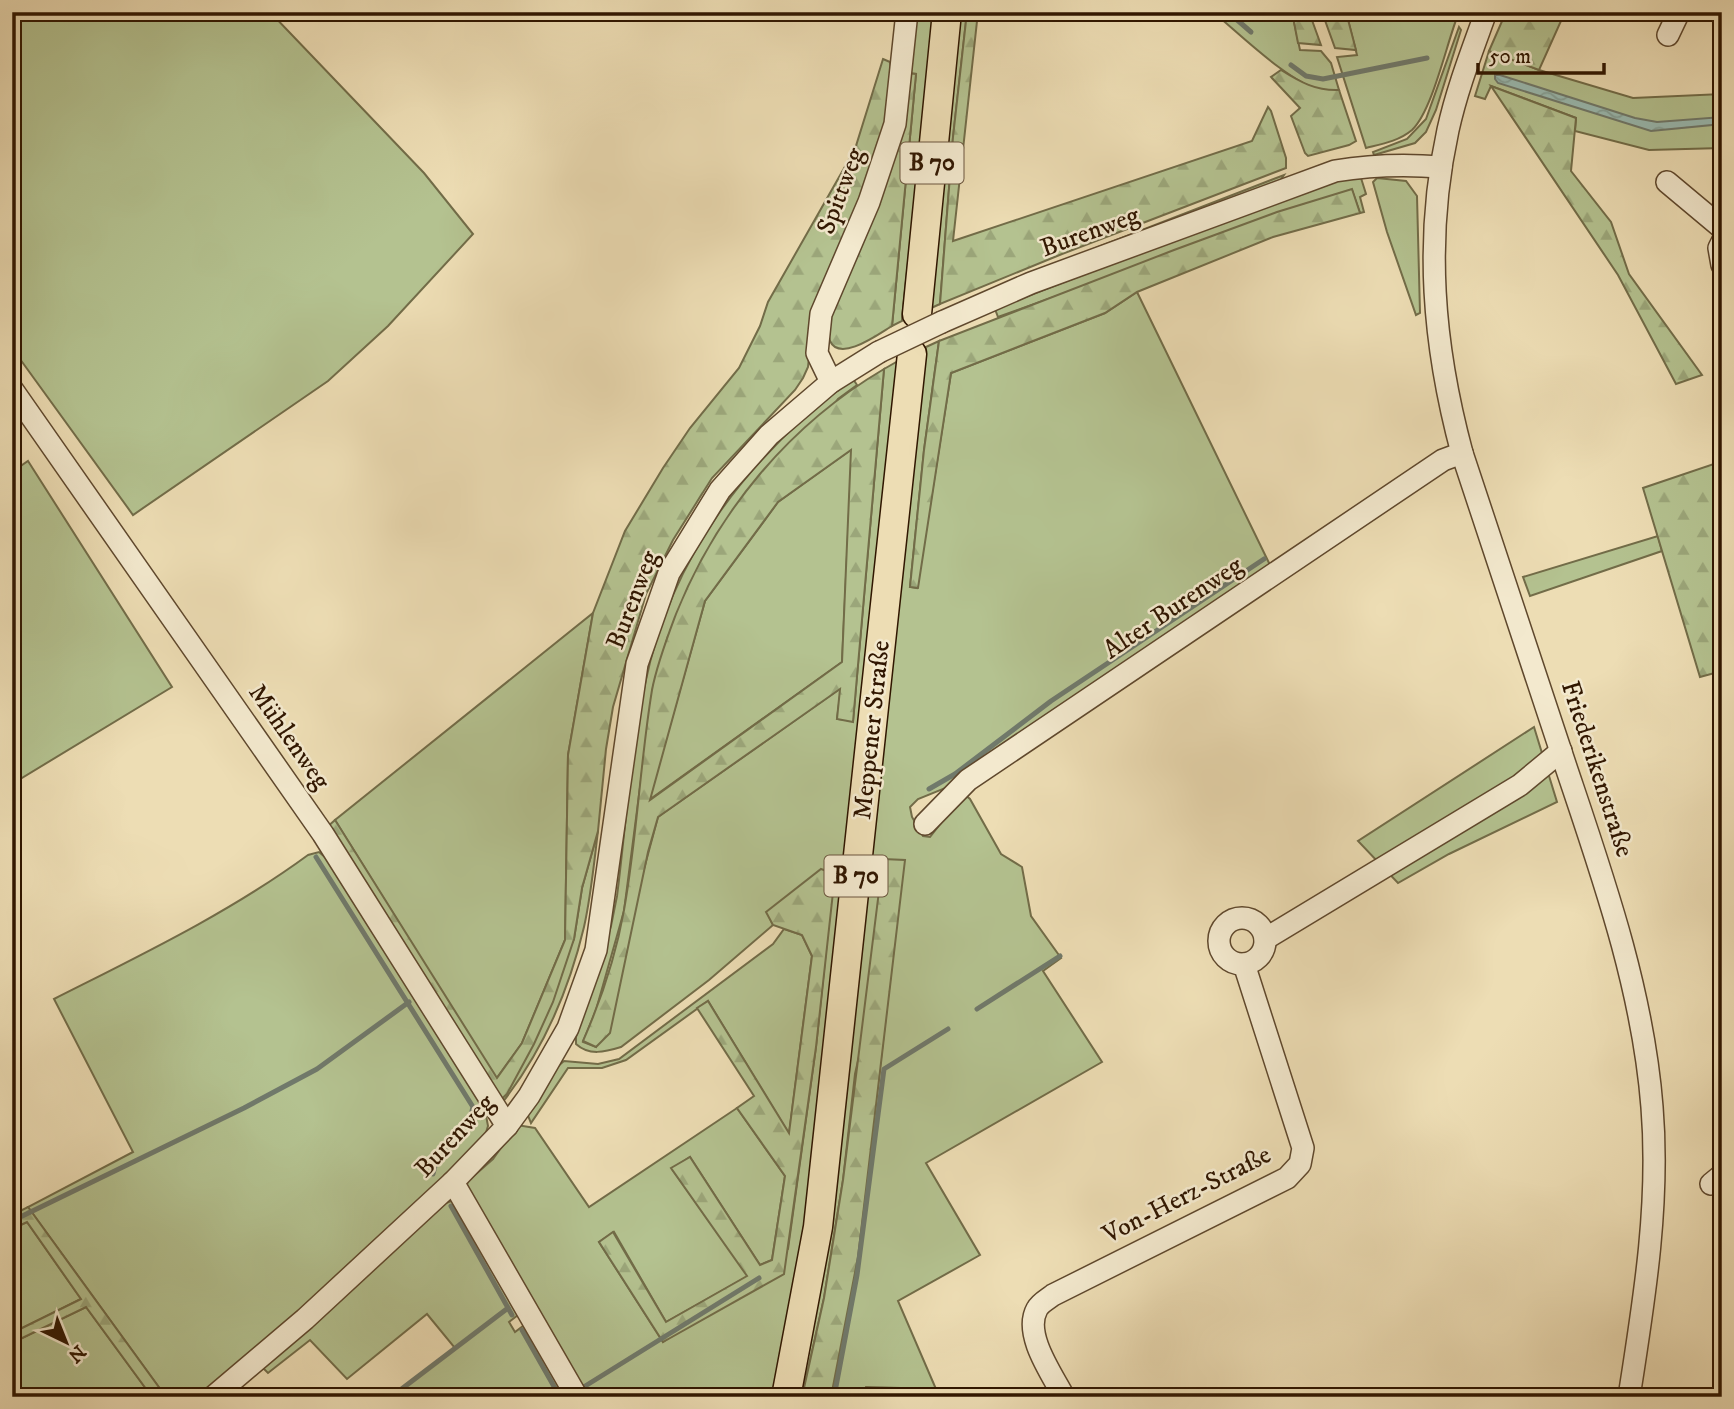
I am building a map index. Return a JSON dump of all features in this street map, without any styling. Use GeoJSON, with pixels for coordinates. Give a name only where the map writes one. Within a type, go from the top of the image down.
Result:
{"type":"FeatureCollection","features":[{"type":"Feature","properties":{"kind":"main road","name":"B 70"},"geometry":{"type":"LineString","coordinates":[[930,318],[947,12]]}},
{"type":"Feature","properties":{"kind":"main road","name":"Meppener Straße"},"geometry":{"type":"LineString","coordinates":[[786,1397],[818,1227],[912,354]]}},
{"type":"Feature","properties":{"kind":"street","name":"Spittweg"},"geometry":{"type":"LineString","coordinates":[[831,382],[817,352],[821,314],[869,202],[895,124],[907,12]]}},
{"type":"Feature","properties":{"kind":"street","name":"Friederikenstraße"},"geometry":{"type":"LineString","coordinates":[[1486,12],[1464,72],[1441,167],[1434,247],[1440,356],[1462,453],[1603,876],[1632,977],[1647,1058],[1655,1153],[1649,1258],[1629,1397]]}},
{"type":"Feature","properties":{"kind":"street"},"geometry":{"type":"LineString","coordinates":[[1668,35],[1679,12]]}},
{"type":"Feature","properties":{"kind":"street","name":"Burenweg"},"geometry":{"type":"LineString","coordinates":[[213,1397],[306,1319],[453,1182],[507,1126],[529,1096],[568,1028],[596,950],[637,664],[669,573],[720,490],[769,435],[831,382],[930,318],[1335,171],[1407,164],[1441,167]]}},
{"type":"Feature","properties":{"kind":"street"},"geometry":{"type":"LineString","coordinates":[[1667,182],[1722,228]]}},
{"type":"Feature","properties":{"kind":"street"},"geometry":{"type":"LineString","coordinates":[[1722,242],[1719,248],[1722,265]]}},
{"type":"Feature","properties":{"kind":"street","name":"Mühlenweg"},"geometry":{"type":"LineString","coordinates":[[12,389],[323,834],[507,1126]]}},
{"type":"Feature","properties":{"kind":"street","name":"Alter Burenweg"},"geometry":{"type":"LineString","coordinates":[[925,824],[968,780],[1443,460],[1462,453]]}},
{"type":"Feature","properties":{"kind":"street"},"geometry":{"type":"LineString","coordinates":[[1265,939],[1520,785],[1562,751]]}},
{"type":"Feature","properties":{"kind":"street"},"geometry":{"type":"LineString","coordinates":[[1520,785],[1568,773]]}},
{"type":"Feature","properties":{"kind":"street"},"geometry":{"type":"LineString","coordinates":[[1245,919],[1259,925],[1265,939],[1265,946],[1258,959],[1244,964],[1236,964],[1224,955],[1219,941],[1224,926],[1245,919]]}},
{"type":"Feature","properties":{"kind":"street","name":"Von-Herz-Straße"},"geometry":{"type":"LineString","coordinates":[[1064,1397],[1033,1335],[1032,1321],[1038,1306],[1053,1295],[1287,1178],[1300,1164],[1303,1148],[1244,964]]}},
{"type":"Feature","properties":{"kind":"street"},"geometry":{"type":"LineString","coordinates":[[453,1182],[577,1397]]}},
{"type":"Feature","properties":{"kind":"green space"},"geometry":{"type":"Polygon","coordinates":[[[12,12],[270,12],[424,173],[473,234],[388,326],[328,381],[133,515],[12,348],[12,12]]]}},
{"type":"Feature","properties":{"kind":"green space"},"geometry":{"type":"Polygon","coordinates":[[[913,12],[935,12],[902,321],[892,326],[916,74],[906,73],[913,12]]]}},
{"type":"Feature","properties":{"kind":"green space"},"geometry":{"type":"Polygon","coordinates":[[[960,12],[967,12],[953,137],[940,304],[929,309],[960,12]]]}},
{"type":"Feature","properties":{"kind":"green space"},"geometry":{"type":"Polygon","coordinates":[[[967,12],[978,12],[953,241],[1252,141],[1268,107],[1286,158],[1286,168],[940,304],[953,137],[967,12]]]}},
{"type":"Feature","properties":{"kind":"green space"},"geometry":{"type":"Polygon","coordinates":[[[1213,12],[1292,12],[1300,50],[1321,51],[1331,63],[1339,90],[1322,90],[1295,78],[1213,12]]]}},
{"type":"Feature","properties":{"kind":"green space"},"geometry":{"type":"Polygon","coordinates":[[[1292,12],[1309,12],[1321,45],[1298,43],[1292,12]]]}},
{"type":"Feature","properties":{"kind":"green space"},"geometry":{"type":"Polygon","coordinates":[[[1322,12],[1346,12],[1356,50],[1335,48],[1322,12]]]}},
{"type":"Feature","properties":{"kind":"green space"},"geometry":{"type":"Polygon","coordinates":[[[1346,12],[1459,12],[1433,92],[1420,120],[1402,137],[1366,148],[1337,57],[1357,55],[1346,12]]]}},
{"type":"Feature","properties":{"kind":"green space"},"geometry":{"type":"Polygon","coordinates":[[[1506,12],[1565,12],[1539,70],[1489,51],[1506,12]]]}},
{"type":"Feature","properties":{"kind":"green space"},"geometry":{"type":"Polygon","coordinates":[[[1459,27],[1461,30],[1436,110],[1426,132],[1415,143],[1374,155],[1373,152],[1407,139],[1426,119],[1459,27]]]}},
{"type":"Feature","properties":{"kind":"green space"},"geometry":{"type":"Polygon","coordinates":[[[1489,51],[1539,70],[1633,98],[1722,94],[1722,148],[1649,150],[1575,131],[1576,118],[1491,86],[1485,99],[1475,96],[1489,51]]]}},
{"type":"Feature","properties":{"kind":"green space"},"geometry":{"type":"Polygon","coordinates":[[[883,59],[890,62],[892,74],[881,149],[812,327],[808,367],[795,390],[712,478],[673,540],[646,594],[613,707],[598,831],[582,888],[574,939],[553,1002],[534,1044],[507,1094],[496,1104],[326,828],[335,820],[497,1078],[522,1043],[565,940],[568,755],[593,613],[625,531],[690,428],[739,368],[760,326],[768,302],[855,149],[883,59]]]}},
{"type":"Feature","properties":{"kind":"green space"},"geometry":{"type":"Polygon","coordinates":[[[1281,70],[1308,85],[1339,90],[1356,141],[1308,156],[1291,116],[1300,108],[1271,77],[1281,70]]]}},
{"type":"Feature","properties":{"kind":"green space"},"geometry":{"type":"Polygon","coordinates":[[[906,73],[916,74],[892,326],[870,340],[842,349],[835,347],[830,341],[829,324],[906,73]]]}},
{"type":"Feature","properties":{"kind":"green space"},"geometry":{"type":"Polygon","coordinates":[[[1491,86],[1576,118],[1571,171],[1611,222],[1629,274],[1702,375],[1676,384],[1618,275],[1491,86]]]}},
{"type":"Feature","properties":{"kind":"green space"},"geometry":{"type":"Polygon","coordinates":[[[1284,175],[1280,181],[1088,251],[1284,175]]]}},
{"type":"Feature","properties":{"kind":"green space"},"geometry":{"type":"Polygon","coordinates":[[[1361,178],[1366,194],[1360,197],[1364,212],[1360,213],[1352,190],[998,317],[995,309],[1292,194],[1328,183],[1361,178]]]}},
{"type":"Feature","properties":{"kind":"green space"},"geometry":{"type":"Polygon","coordinates":[[[1377,178],[1406,181],[1417,196],[1420,313],[1416,315],[1387,232],[1373,182],[1377,178]]]}},
{"type":"Feature","properties":{"kind":"green space"},"geometry":{"type":"Polygon","coordinates":[[[1352,189],[1360,213],[1273,237],[1137,292],[1105,313],[951,373],[918,588],[910,587],[924,450],[939,341],[1277,212],[1352,189]]]}},
{"type":"Feature","properties":{"kind":"green space"},"geometry":{"type":"Polygon","coordinates":[[[1137,292],[1270,565],[1031,725],[958,783],[918,799],[910,807],[912,817],[923,836],[930,837],[964,794],[970,799],[1001,854],[1022,867],[1031,916],[1061,958],[1043,971],[1102,1062],[926,1163],[980,1255],[898,1301],[936,1389],[866,1387],[863,1397],[831,1397],[858,1257],[904,860],[855,1074],[843,1180],[824,1298],[802,1397],[799,1397],[835,1199],[926,347],[939,341],[924,450],[910,587],[917,588],[951,373],[1105,313],[1137,292]]]}},
{"type":"Feature","properties":{"kind":"green space"},"geometry":{"type":"Polygon","coordinates":[[[898,361],[821,1121],[776,1397],[583,1397],[465,1191],[468,1181],[493,1159],[517,1125],[535,1128],[589,1207],[737,1108],[785,1176],[772,1260],[760,1265],[690,1157],[672,1169],[748,1276],[666,1322],[614,1232],[599,1242],[663,1342],[788,1249],[816,1047],[834,874],[767,912],[773,925],[709,980],[621,1047],[592,1052],[576,1044],[576,1037],[611,926],[640,710],[657,638],[674,593],[695,551],[748,475],[780,440],[815,408],[853,379],[857,385],[838,399],[668,636],[653,687],[624,911],[596,1010],[583,1042],[596,1047],[658,817],[841,688],[837,719],[853,721],[884,369],[898,361]]]}},
{"type":"Feature","properties":{"kind":"green space"},"geometry":{"type":"Polygon","coordinates":[[[884,369],[853,722],[837,719],[840,689],[658,817],[648,852],[610,1033],[596,1047],[583,1041],[607,977],[621,927],[652,690],[676,614],[712,541],[735,506],[787,444],[849,391],[884,369]],[[851,450],[778,502],[705,601],[650,800],[842,662],[851,450]]]}},
{"type":"Feature","properties":{"kind":"green space"},"geometry":{"type":"Polygon","coordinates":[[[852,449],[842,662],[649,800],[705,601],[778,502],[852,449]]]}},
{"type":"Feature","properties":{"kind":"green space"},"geometry":{"type":"Polygon","coordinates":[[[1722,459],[1722,671],[1700,677],[1643,488],[1720,462],[1722,459]]]}},
{"type":"Feature","properties":{"kind":"green space"},"geometry":{"type":"Polygon","coordinates":[[[28,461],[172,687],[12,784],[12,472],[28,461]]]}},
{"type":"Feature","properties":{"kind":"green space"},"geometry":{"type":"Polygon","coordinates":[[[1658,536],[1662,551],[1530,596],[1523,577],[1658,536]]]}},
{"type":"Feature","properties":{"kind":"green space"},"geometry":{"type":"Polygon","coordinates":[[[593,613],[568,755],[565,940],[522,1043],[496,1079],[335,820],[593,613]]]}},
{"type":"Feature","properties":{"kind":"green space"},"geometry":{"type":"Polygon","coordinates":[[[1534,727],[1557,802],[1449,854],[1398,883],[1358,841],[1534,727]]]}},
{"type":"Feature","properties":{"kind":"green space"},"geometry":{"type":"Polygon","coordinates":[[[598,831],[584,927],[562,997],[530,1063],[502,1103],[496,1104],[574,939],[582,888],[598,831]]]}},
{"type":"Feature","properties":{"kind":"green space"},"geometry":{"type":"Polygon","coordinates":[[[319,852],[326,858],[485,1110],[488,1126],[484,1139],[432,1194],[203,1397],[166,1397],[28,1207],[133,1152],[54,999],[184,932],[247,896],[308,855],[319,852]]]}},
{"type":"Feature","properties":{"kind":"green space"},"geometry":{"type":"Polygon","coordinates":[[[883,859],[905,860],[858,1257],[831,1397],[802,1397],[824,1298],[843,1180],[883,859]]]}},
{"type":"Feature","properties":{"kind":"green space"},"geometry":{"type":"Polygon","coordinates":[[[821,869],[835,874],[816,1047],[784,1274],[663,1342],[599,1242],[613,1232],[666,1322],[747,1276],[671,1168],[690,1157],[760,1265],[772,1260],[785,1176],[737,1108],[754,1096],[697,1008],[708,1001],[789,1133],[812,956],[802,935],[773,925],[766,912],[821,869]]]}},
{"type":"Feature","properties":{"kind":"green space"},"geometry":{"type":"Polygon","coordinates":[[[784,929],[802,935],[812,956],[789,1134],[708,1001],[626,1060],[602,1068],[568,1068],[531,1123],[527,1113],[557,1067],[564,1061],[598,1064],[619,1059],[773,944],[784,929]]]}},
{"type":"Feature","properties":{"kind":"green space"},"geometry":{"type":"Polygon","coordinates":[[[454,1200],[518,1315],[509,1322],[515,1332],[527,1323],[572,1397],[391,1397],[455,1348],[427,1314],[347,1379],[310,1340],[268,1373],[262,1367],[446,1203],[454,1200]]]}},
{"type":"Feature","properties":{"kind":"green space"},"geometry":{"type":"Polygon","coordinates":[[[28,1207],[166,1397],[152,1397],[86,1307],[12,1343],[12,1333],[81,1299],[27,1222],[12,1229],[12,1215],[28,1207]]]}},
{"type":"Feature","properties":{"kind":"green space"},"geometry":{"type":"Polygon","coordinates":[[[27,1222],[81,1299],[12,1333],[12,1229],[27,1222]]]}},
{"type":"Feature","properties":{"kind":"green space"},"geometry":{"type":"Polygon","coordinates":[[[86,1307],[152,1397],[12,1397],[12,1343],[86,1307]]]}},
{"type":"Feature","properties":{"kind":"water"},"geometry":{"type":"Polygon","coordinates":[[[1495,75],[1635,118],[1657,122],[1722,117],[1722,124],[1651,131],[1498,83],[1495,75]]]}},
{"type":"Feature","properties":{"kind":"waterway"},"geometry":{"type":"LineString","coordinates":[[1228,12],[1251,32]]}},
{"type":"Feature","properties":{"kind":"waterway"},"geometry":{"type":"LineString","coordinates":[[1291,65],[1306,76],[1323,79],[1427,58]]}},
{"type":"Feature","properties":{"kind":"waterway"},"geometry":{"type":"LineString","coordinates":[[929,789],[955,774],[1051,701],[1264,559]]}},
{"type":"Feature","properties":{"kind":"waterway"},"geometry":{"type":"LineString","coordinates":[[316,857],[473,1107],[470,1119],[437,1158],[433,1174]]}},
{"type":"Feature","properties":{"kind":"waterway"},"geometry":{"type":"LineString","coordinates":[[977,1009],[1060,956]]}},
{"type":"Feature","properties":{"kind":"waterway"},"geometry":{"type":"LineString","coordinates":[[12,1221],[244,1108],[317,1069],[409,1002]]}},
{"type":"Feature","properties":{"kind":"waterway"},"geometry":{"type":"LineString","coordinates":[[834,1397],[857,1275],[884,1069],[948,1029]]}},
{"type":"Feature","properties":{"kind":"waterway"},"geometry":{"type":"LineString","coordinates":[[451,1206],[512,1315]]}},
{"type":"Feature","properties":{"kind":"waterway"},"geometry":{"type":"LineString","coordinates":[[582,1388],[759,1278]]}},
{"type":"Feature","properties":{"kind":"waterway"},"geometry":{"type":"LineString","coordinates":[[391,1397],[508,1308]]}},
{"type":"Feature","properties":{"kind":"waterway"},"geometry":{"type":"LineString","coordinates":[[522,1330],[560,1397]]}}]}
